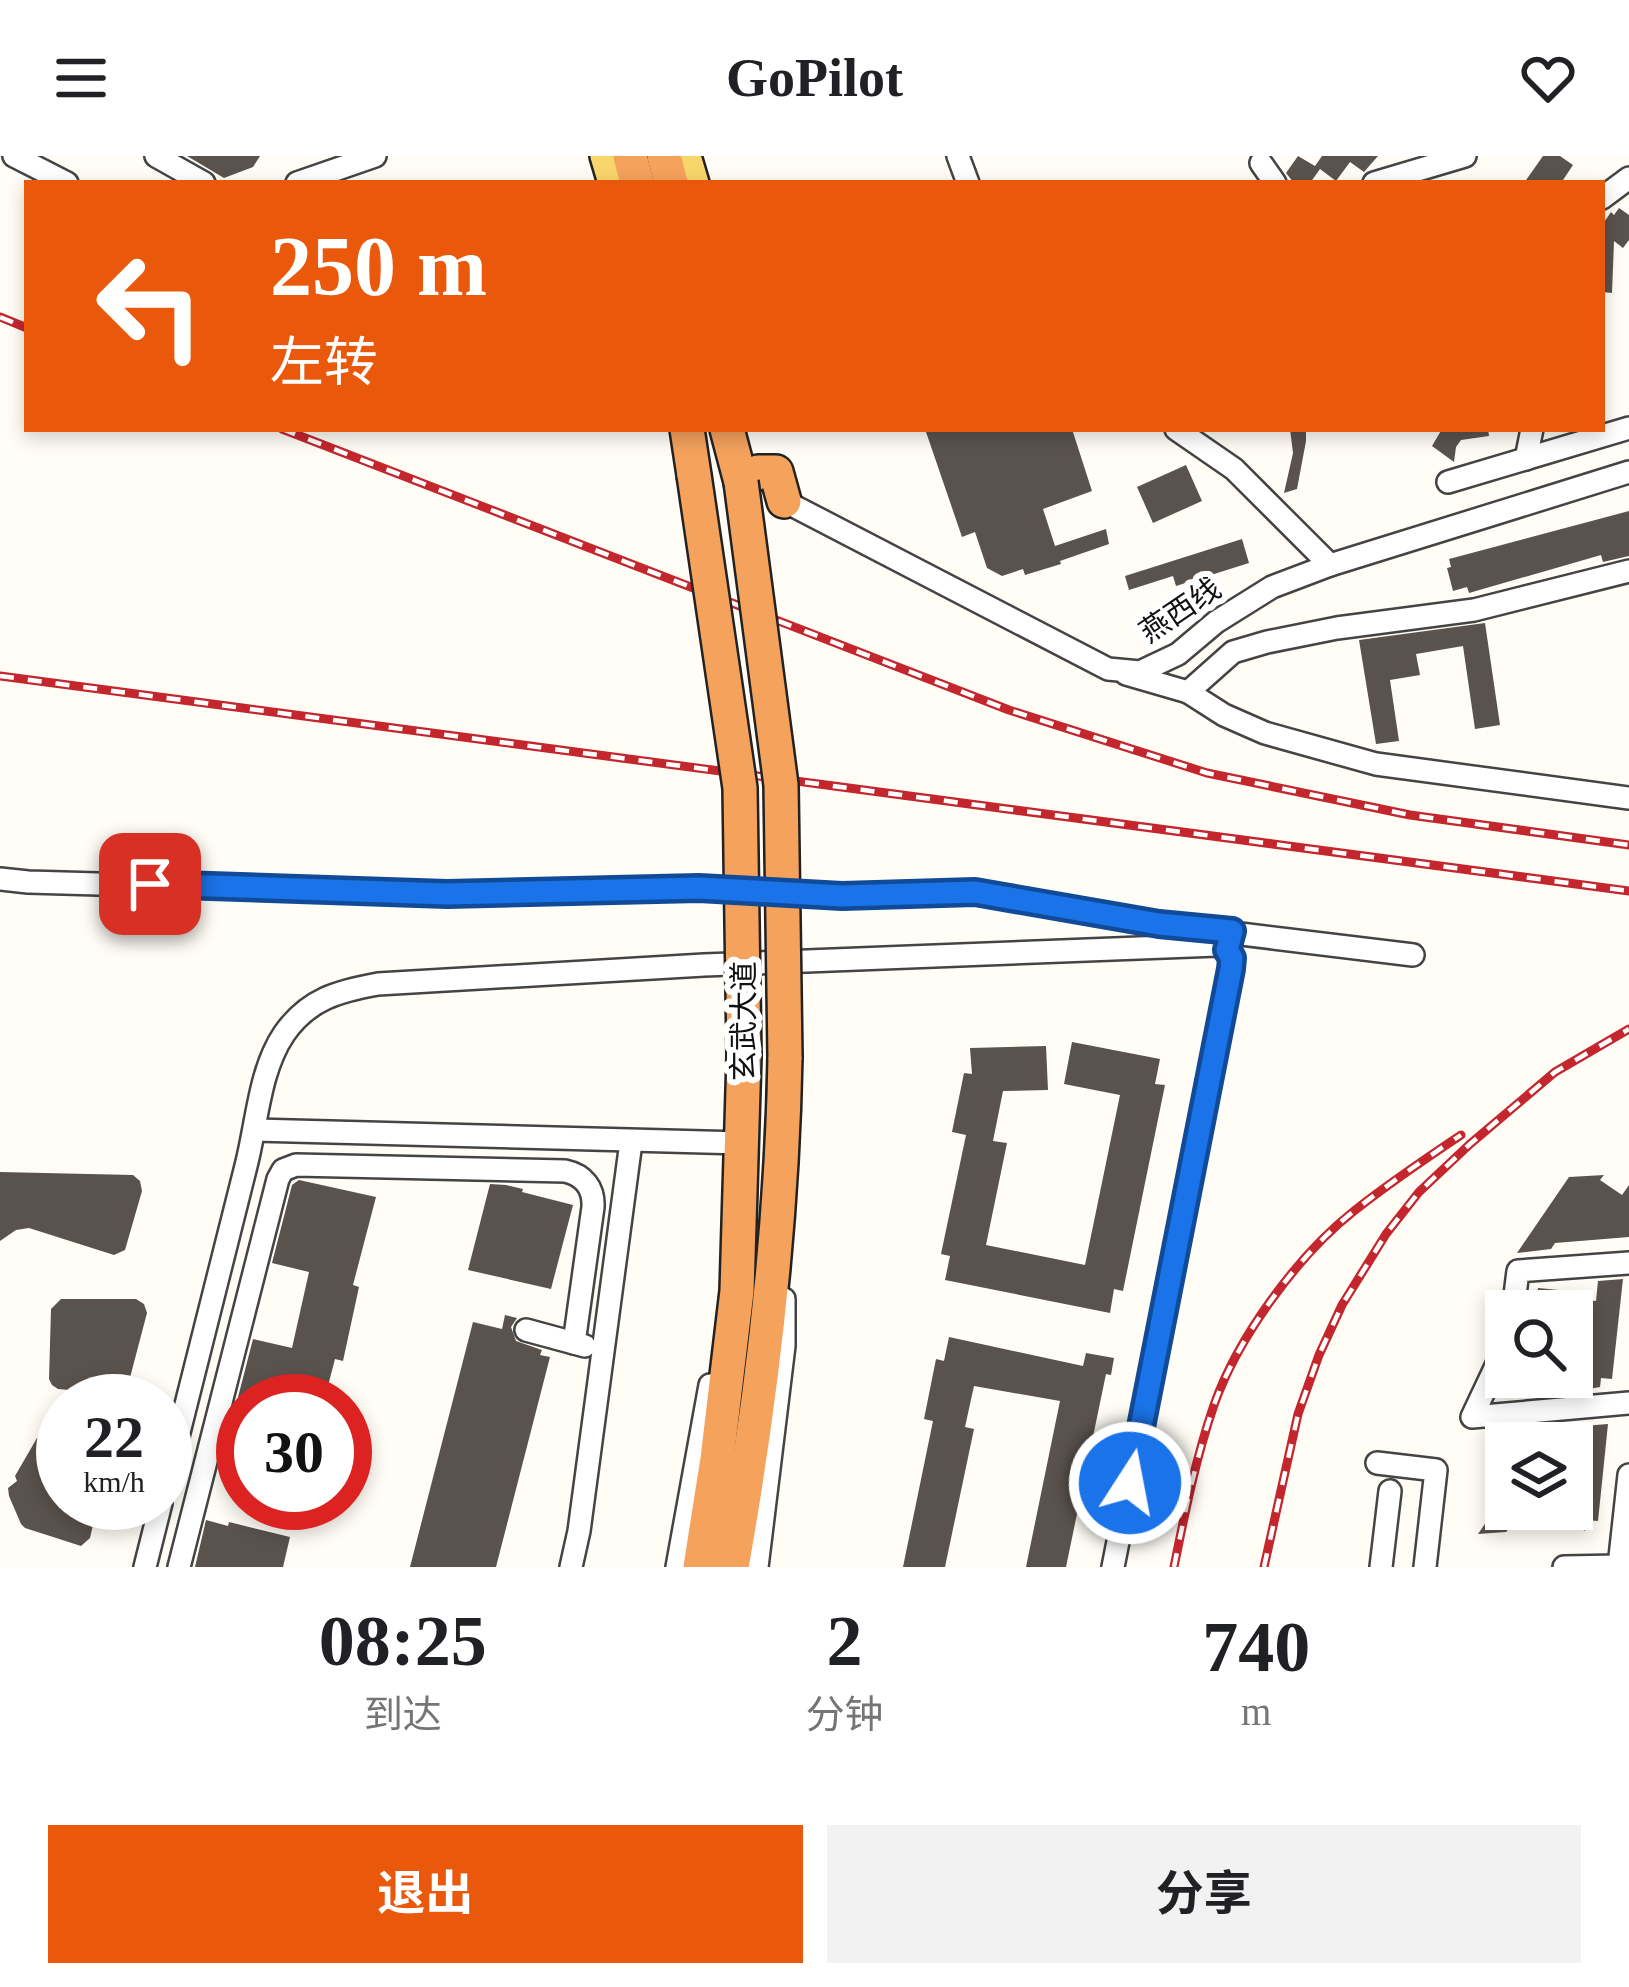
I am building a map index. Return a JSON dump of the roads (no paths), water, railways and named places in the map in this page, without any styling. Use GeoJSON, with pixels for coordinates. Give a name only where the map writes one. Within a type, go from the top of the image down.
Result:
{"type":"FeatureCollection","features":[{"type":"Feature","properties":{"kind":"highway","name":"玄武大道"},"geometry":{"type":"LineString","coordinates":[[685,432],[740,788],[743,1056],[737,1291],[700,1567]]}},
{"type":"Feature","properties":{"kind":"highway","name":"玄武大道"},"geometry":{"type":"LineString","coordinates":[[732,1567],[750,1467],[775,1262],[785,1057],[781,785],[738,432]]}},
{"type":"Feature","properties":{"kind":"highway"},"geometry":{"type":"LineString","coordinates":[[740,432],[774,462],[784,501]]}},
{"type":"Feature","properties":{"kind":"highway"},"geometry":{"type":"LineString","coordinates":[[741,482],[758,472],[776,472],[784,501]]}},
{"type":"Feature","properties":{"kind":"street"},"geometry":{"type":"LineString","coordinates":[[156,156],[200,180]]}},
{"type":"Feature","properties":{"kind":"street"},"geometry":{"type":"LineString","coordinates":[[306,180],[375,156]]}},
{"type":"Feature","properties":{"kind":"street"},"geometry":{"type":"LineString","coordinates":[[1384,180],[1466,156]]}},
{"type":"Feature","properties":{"kind":"street"},"geometry":{"type":"LineString","coordinates":[[27,159],[62,180]]}},
{"type":"Feature","properties":{"kind":"street"},"geometry":{"type":"LineString","coordinates":[[1261,163],[1273,180]]}},
{"type":"Feature","properties":{"kind":"street"},"geometry":{"type":"LineString","coordinates":[[1448,482],[1629,428]]}},
{"type":"Feature","properties":{"kind":"street"},"geometry":{"type":"LineString","coordinates":[[1180,432],[1234,469],[1330,565]]}},
{"type":"Feature","properties":{"kind":"street"},"geometry":{"type":"LineString","coordinates":[[1526,459],[1531,432]]}},
{"type":"Feature","properties":{"kind":"street","name":"燕西线"},"geometry":{"type":"LineString","coordinates":[[1108,668],[1140,672],[1178,654],[1216,622],[1272,586],[1629,472]]}},
{"type":"Feature","properties":{"kind":"street"},"geometry":{"type":"LineString","coordinates":[[784,501],[1108,668],[1188,692],[1265,733],[1376,764],[1629,798]]}},
{"type":"Feature","properties":{"kind":"street"},"geometry":{"type":"LineString","coordinates":[[1188,692],[1232,652],[1267,641],[1474,610],[1629,571]]}},
{"type":"Feature","properties":{"kind":"street"},"geometry":{"type":"LineString","coordinates":[[0,879],[447,894],[699,888],[842,896],[975,892],[1230,940],[1413,955]]}},
{"type":"Feature","properties":{"kind":"street"},"geometry":{"type":"LineString","coordinates":[[192,1381],[276,1047],[300,1015],[338,991],[378,984],[704,964],[1217,945],[1230,940]]}},
{"type":"Feature","properties":{"kind":"street"},"geometry":{"type":"LineString","coordinates":[[1113,1567],[1231,969],[1230,940]]}},
{"type":"Feature","properties":{"kind":"street"},"geometry":{"type":"LineString","coordinates":[[255,1130],[742,1143]]}},
{"type":"Feature","properties":{"kind":"street"},"geometry":{"type":"LineString","coordinates":[[571,1567],[631,1142]]}},
{"type":"Feature","properties":{"kind":"street"},"geometry":{"type":"LineString","coordinates":[[757,1567],[784,1346],[783,1162]]}},
{"type":"Feature","properties":{"kind":"street"},"geometry":{"type":"LineString","coordinates":[[179,1567],[278,1179],[287,1167],[565,1171],[580,1176],[593,1200],[574,1343]]}},
{"type":"Feature","properties":{"kind":"street"},"geometry":{"type":"LineString","coordinates":[[677,1567],[742,1183]]}},
{"type":"Feature","properties":{"kind":"street"},"geometry":{"type":"LineString","coordinates":[[1516,1290],[1518,1270],[1629,1263]]}},
{"type":"Feature","properties":{"kind":"street"},"geometry":{"type":"LineString","coordinates":[[526,1330],[603,1351]]}},
{"type":"Feature","properties":{"kind":"street"},"geometry":{"type":"LineString","coordinates":[[1485,1389],[1472,1417],[1629,1402]]}},
{"type":"Feature","properties":{"kind":"street"},"geometry":{"type":"LineString","coordinates":[[1377,1463],[1436,1470],[1426,1567]]}},
{"type":"Feature","properties":{"kind":"street"},"geometry":{"type":"LineString","coordinates":[[1619,1566],[1629,1475]]}},
{"type":"Feature","properties":{"kind":"street"},"geometry":{"type":"LineString","coordinates":[[1381,1567],[1390,1491]]}},
{"type":"Feature","properties":{"kind":"street"},"geometry":{"type":"LineString","coordinates":[[145,1567],[154,1530]]}},
{"type":"Feature","properties":{"kind":"street"},"geometry":{"type":"LineString","coordinates":[[1564,1567],[1629,1563]]}},
{"type":"Feature","properties":{"kind":"railway"},"geometry":{"type":"LineString","coordinates":[[0,317],[24,327]]}},
{"type":"Feature","properties":{"kind":"railway"},"geometry":{"type":"LineString","coordinates":[[290,432],[1009,710],[1207,773],[1410,815],[1629,845]]}},
{"type":"Feature","properties":{"kind":"railway"},"geometry":{"type":"LineString","coordinates":[[0,676],[1629,891]]}},
{"type":"Feature","properties":{"kind":"railway"},"geometry":{"type":"LineString","coordinates":[[1264,1567],[1298,1414],[1319,1355],[1342,1305],[1386,1234],[1419,1192],[1555,1072],[1629,1029]]}},
{"type":"Feature","properties":{"kind":"railway"},"geometry":{"type":"LineString","coordinates":[[1174,1567],[1214,1405],[1254,1325],[1291,1274],[1333,1229],[1461,1135]]}}]}
